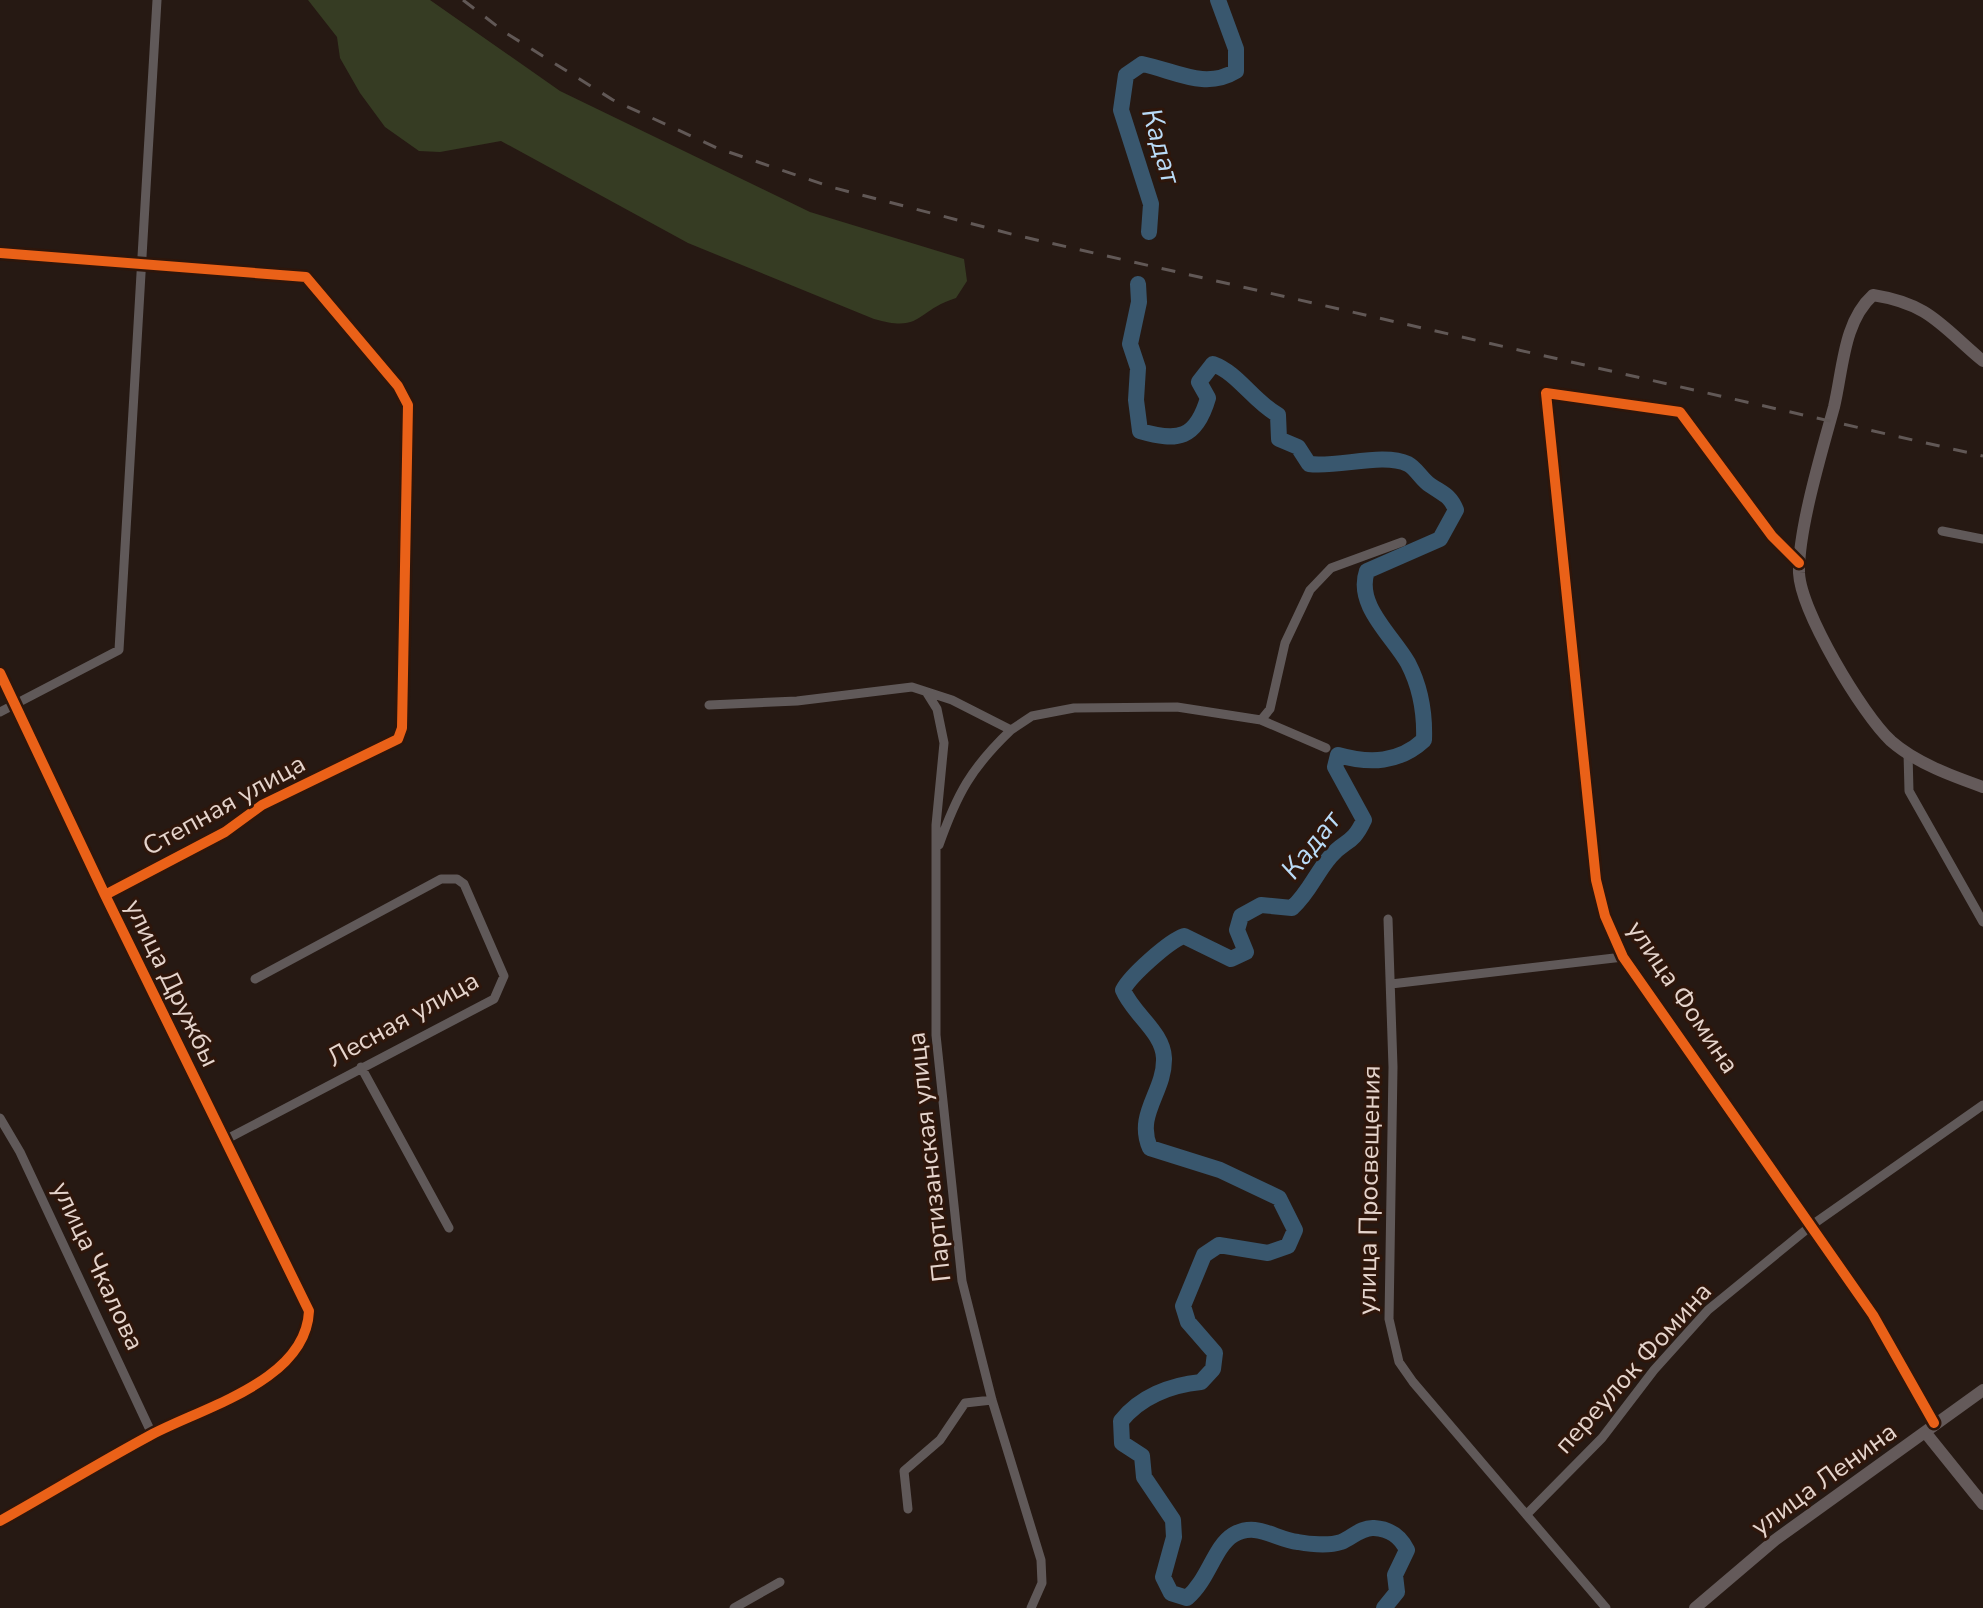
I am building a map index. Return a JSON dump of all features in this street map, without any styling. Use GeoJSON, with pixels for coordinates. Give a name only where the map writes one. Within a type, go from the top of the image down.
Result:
{"type":"FeatureCollection","features":[{"type":"Feature","properties":{"kind":"street"},"geometry":{"type":"LineString","coordinates":[[0,712],[119,650],[140,263],[150,161],[157,0]]}},
{"type":"Feature","properties":{"kind":"street"},"geometry":{"type":"LineString","coordinates":[[0,253],[140,263]]}},
{"type":"Feature","properties":{"kind":"street","name":"Степная улица"},"geometry":{"type":"LineString","coordinates":[[105,895],[225,832],[262,805],[398,739],[402,728],[409,416],[404,395],[306,277],[140,263]]}},
{"type":"Feature","properties":{"kind":"street"},"geometry":{"type":"LineString","coordinates":[[1982,784],[1908,753],[1892,741],[1865,710],[1821,634],[1802,592],[1799,563],[1845,348],[1862,305],[1873,295],[1905,300],[1923,309],[1983,361]]}},
{"type":"Feature","properties":{"kind":"street","name":"улица Фомина"},"geometry":{"type":"LineString","coordinates":[[1799,563],[1772,536],[1680,412],[1546,393],[1596,880],[1605,916],[1623,957],[1873,1315],[1930,1428],[1983,1504]]}},
{"type":"Feature","properties":{"kind":"street"},"geometry":{"type":"LineString","coordinates":[[1942,531],[1983,539]]}},
{"type":"Feature","properties":{"kind":"street"},"geometry":{"type":"LineString","coordinates":[[1261,720],[1270,709],[1285,643],[1298,611],[1315,583],[1339,564],[1402,542]]}},
{"type":"Feature","properties":{"kind":"street","name":"улица Дружбы"},"geometry":{"type":"LineString","coordinates":[[0,673],[309,1311],[303,1338],[279,1366],[232,1399],[152,1434]]}},
{"type":"Feature","properties":{"kind":"street"},"geometry":{"type":"LineString","coordinates":[[709,705],[797,701],[901,687],[952,700],[1011,730]]}},
{"type":"Feature","properties":{"kind":"street","name":"Партизанская улица"},"geometry":{"type":"LineString","coordinates":[[927,693],[937,709],[944,743],[937,816],[936,1035],[962,1281],[992,1400],[1041,1560],[1042,1583],[1031,1608]]}},
{"type":"Feature","properties":{"kind":"street"},"geometry":{"type":"LineString","coordinates":[[938,848],[955,800],[970,772],[1011,730],[1043,712],[1088,707],[1177,707],[1261,720],[1326,748]]}},
{"type":"Feature","properties":{"kind":"street"},"geometry":{"type":"LineString","coordinates":[[1908,753],[1909,791],[1983,922]]}},
{"type":"Feature","properties":{"kind":"street","name":"Лесная улица"},"geometry":{"type":"LineString","coordinates":[[225,1140],[494,999],[504,976],[464,884],[457,879],[441,879],[255,979]]}},
{"type":"Feature","properties":{"kind":"street","name":"улица Просвещения"},"geometry":{"type":"LineString","coordinates":[[1388,919],[1391,984],[1389,1319],[1392,1343],[1399,1362],[1413,1382],[1606,1608]]}},
{"type":"Feature","properties":{"kind":"street"},"geometry":{"type":"LineString","coordinates":[[1391,984],[1623,957]]}},
{"type":"Feature","properties":{"kind":"street"},"geometry":{"type":"LineString","coordinates":[[361,1067],[449,1228]]}},
{"type":"Feature","properties":{"kind":"street","name":"переулок Фомина"},"geometry":{"type":"LineString","coordinates":[[1528,1513],[1602,1438],[1654,1370],[1708,1310],[1812,1225],[1983,1105]]}},
{"type":"Feature","properties":{"kind":"street","name":"улица Чкалова"},"geometry":{"type":"LineString","coordinates":[[0,1118],[20,1152],[152,1434]]}},
{"type":"Feature","properties":{"kind":"street","name":"улица Ленина"},"geometry":{"type":"LineString","coordinates":[[1695,1608],[1775,1540],[1983,1390]]}},
{"type":"Feature","properties":{"kind":"street"},"geometry":{"type":"LineString","coordinates":[[908,1509],[903,1477],[909,1465],[940,1440],[965,1403],[992,1400]]}},
{"type":"Feature","properties":{"kind":"street"},"geometry":{"type":"LineString","coordinates":[[0,1521],[152,1434]]}},
{"type":"Feature","properties":{"kind":"street"},"geometry":{"type":"LineString","coordinates":[[734,1608],[780,1582]]}},
{"type":"Feature","properties":{"kind":"green space"},"geometry":{"type":"Polygon","coordinates":[[[308,0],[430,0],[560,91],[810,212],[964,259],[967,281],[956,298],[918,319],[890,323],[688,243],[501,141],[440,152],[419,151],[385,127],[360,93],[340,58],[337,37],[308,0]]]}},
{"type":"Feature","properties":{"kind":"waterway","name":"Кадат"},"geometry":{"type":"LineString","coordinates":[[1149,232],[1151,204],[1121,110],[1126,75],[1142,64],[1202,79],[1213,79],[1236,71],[1236,49],[1218,0]]}},
{"type":"Feature","properties":{"kind":"waterway","name":"Кадат"},"geometry":{"type":"LineString","coordinates":[[1138,284],[1139,302],[1130,344],[1138,368],[1136,400],[1140,431],[1175,436],[1191,429],[1198,422],[1208,398],[1199,382],[1213,364],[1230,374],[1278,415],[1279,439],[1298,447],[1309,464],[1373,460],[1408,464],[1427,483],[1449,498],[1456,510],[1440,539],[1367,571],[1365,584],[1370,608],[1408,663],[1416,682],[1423,710],[1424,740],[1405,753],[1384,760],[1361,760],[1338,755],[1335,767],[1364,820],[1352,838],[1330,857],[1292,908],[1261,905],[1241,916],[1237,930],[1246,952],[1231,959],[1184,936],[1150,960],[1123,990],[1159,1040],[1164,1058],[1160,1082],[1146,1124],[1150,1148],[1220,1170],[1279,1198],[1295,1230],[1288,1246],[1268,1253],[1219,1245],[1204,1255],[1183,1306],[1188,1322],[1215,1353],[1213,1369],[1201,1382],[1167,1389],[1146,1399],[1121,1421],[1122,1443],[1142,1456],[1144,1477],[1173,1520],[1174,1537],[1163,1577],[1171,1593],[1187,1598],[1201,1582],[1226,1540],[1241,1531],[1257,1530],[1289,1540],[1325,1544],[1341,1542],[1365,1529],[1380,1529],[1394,1534],[1407,1550],[1395,1575],[1397,1592],[1384,1608]]}},
{"type":"Feature","properties":{"kind":"railway"},"geometry":{"type":"LineString","coordinates":[[463,0],[506,33],[613,100],[717,148],[831,187],[1015,235],[1983,456]]}},
{"type":"Feature","properties":{"kind":"cycle path"},"geometry":{"type":"LineString","coordinates":[[0,253],[306,277],[398,386],[408,405],[402,728],[398,739],[262,805],[225,832],[105,895]]}},
{"type":"Feature","properties":{"kind":"cycle path"},"geometry":{"type":"LineString","coordinates":[[1799,563],[1772,536],[1680,412],[1546,393],[1596,880],[1605,916],[1623,957],[1873,1315],[1934,1423]]}},
{"type":"Feature","properties":{"kind":"cycle path"},"geometry":{"type":"LineString","coordinates":[[0,673],[309,1311],[303,1336],[290,1357],[271,1374],[247,1390],[149,1436],[0,1521]]}}]}
